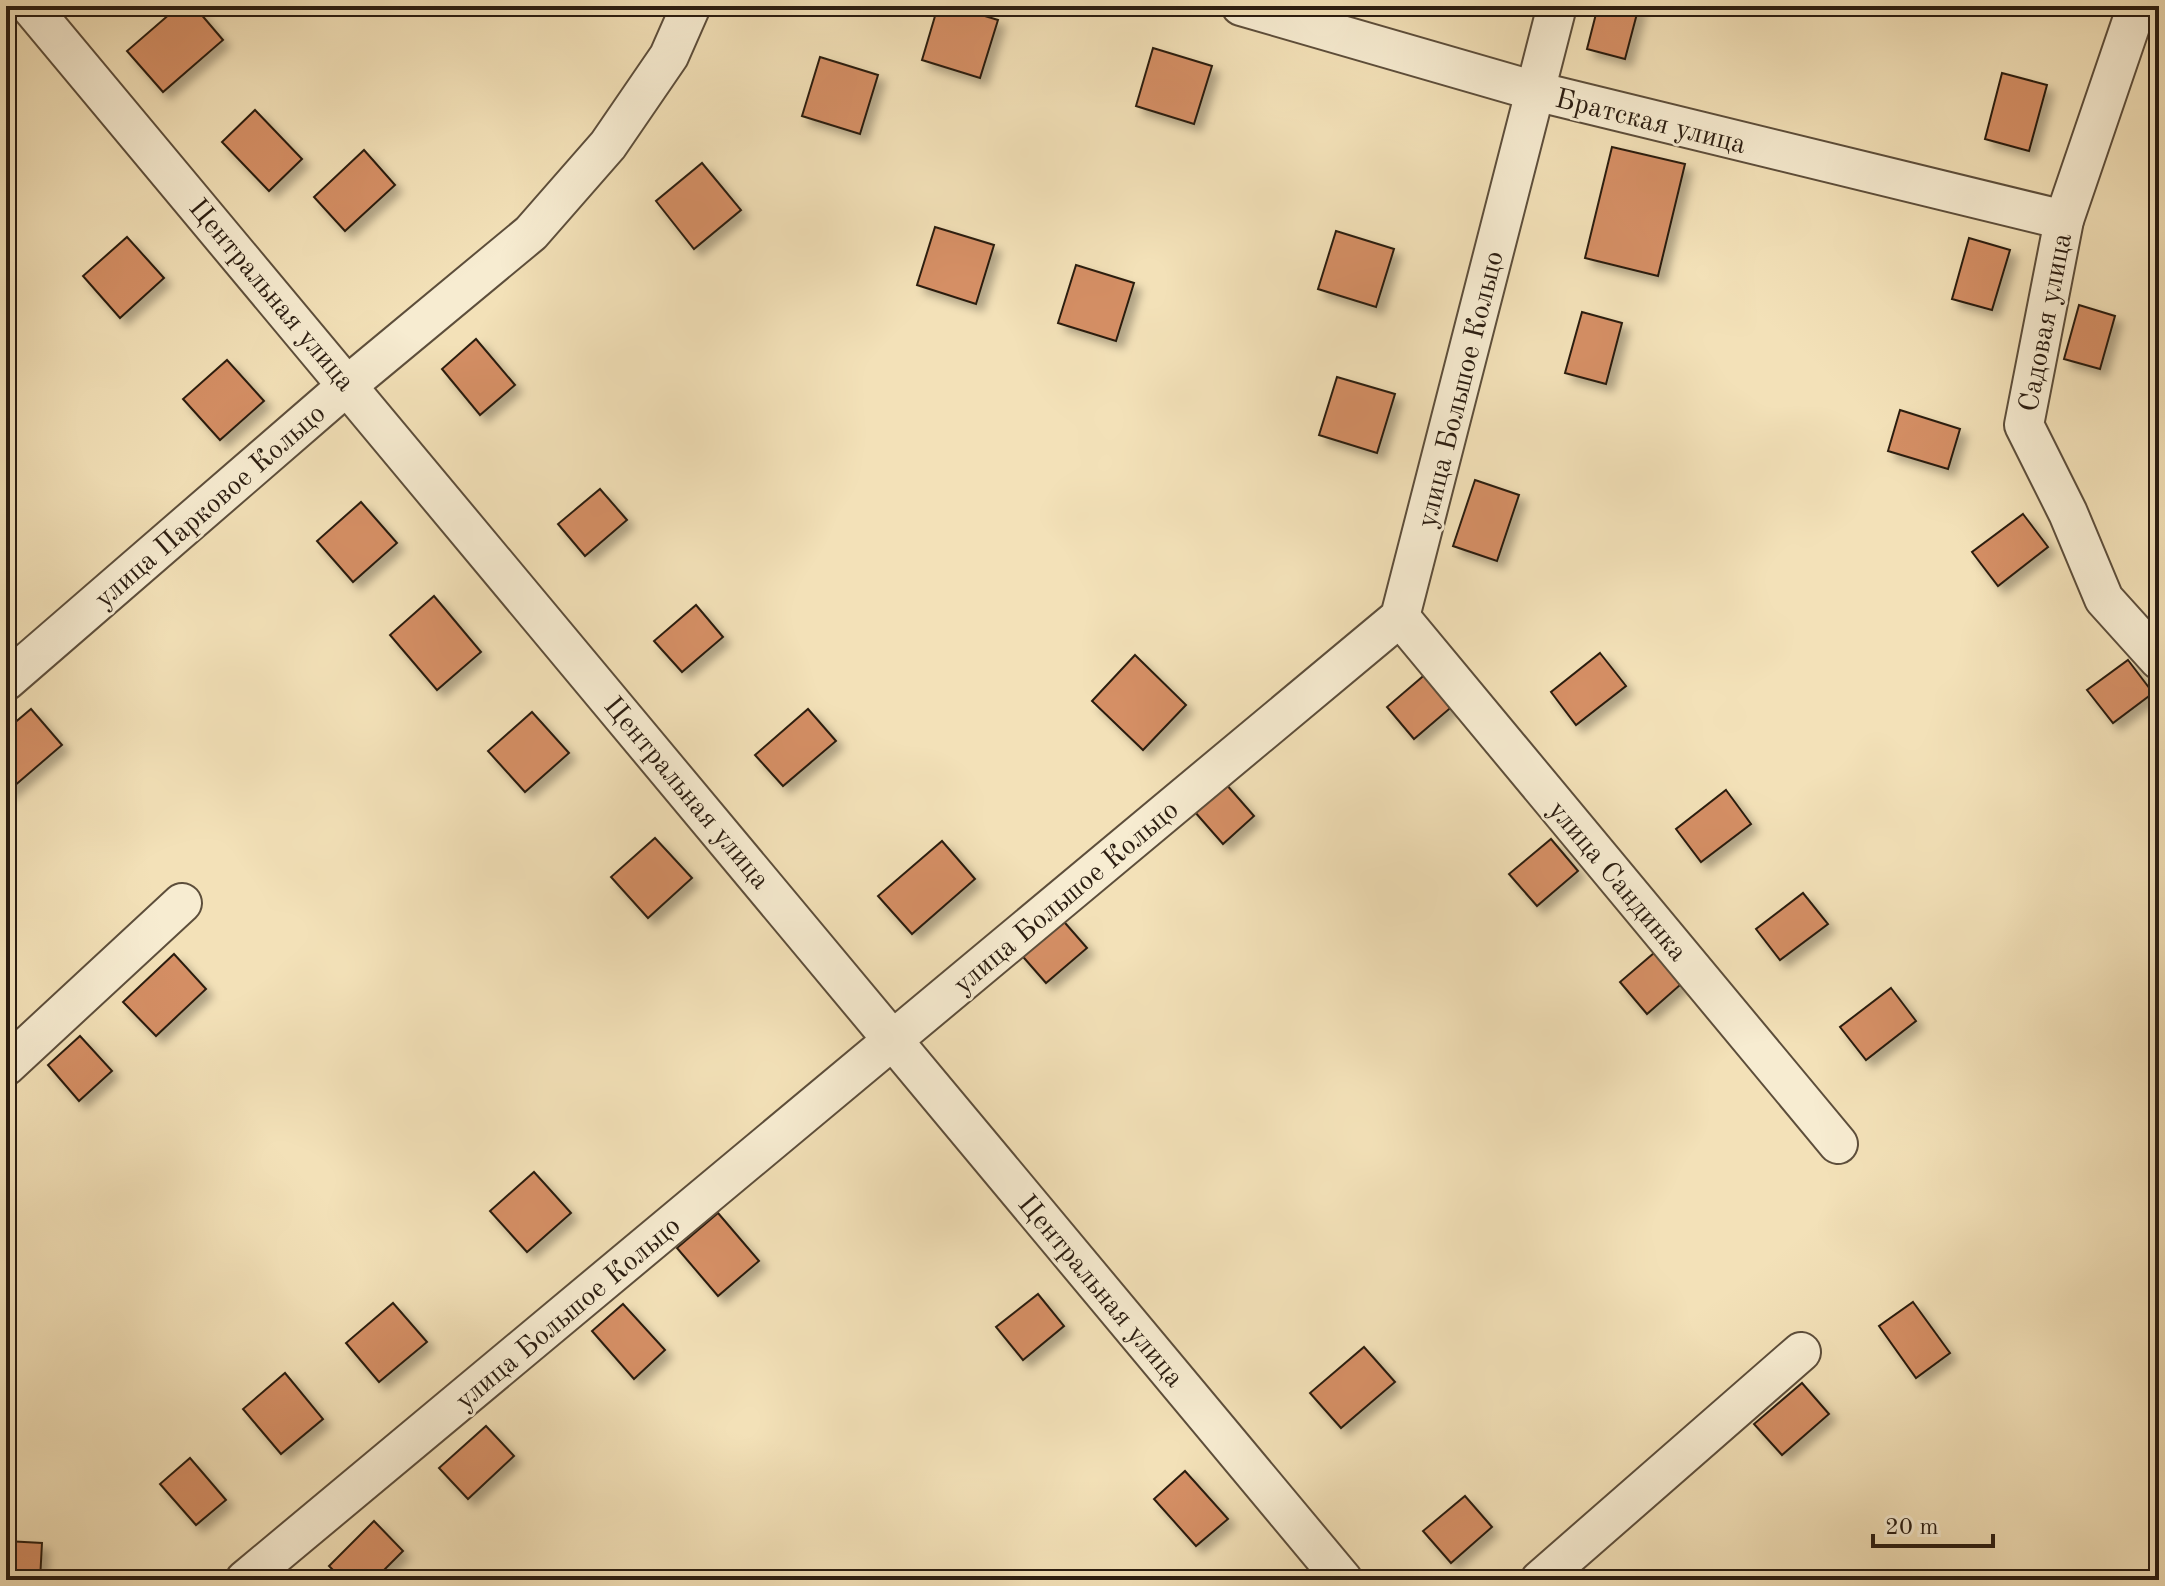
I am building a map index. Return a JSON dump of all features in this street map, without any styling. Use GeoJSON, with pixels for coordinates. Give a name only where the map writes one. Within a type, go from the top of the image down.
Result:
{"type":"FeatureCollection","features":[{"type":"Feature","properties":{"kind":"street","name":"Центральная улица"},"geometry":{"type":"LineString","coordinates":[[30,6],[349,384],[1343,1580]]}},
{"type":"Feature","properties":{"kind":"street","name":"улица Парковое Кольцо"},"geometry":{"type":"LineString","coordinates":[[6,681],[349,384],[531,233],[608,145],[669,56],[691,6]]}},
{"type":"Feature","properties":{"kind":"street","name":"Братская улица"},"geometry":{"type":"LineString","coordinates":[[1241,6],[1535,91],[2064,220]]}},
{"type":"Feature","properties":{"kind":"street","name":"улица Большое Кольцо"},"geometry":{"type":"LineString","coordinates":[[245,1580],[1400,617],[1557,6]]}},
{"type":"Feature","properties":{"kind":"street","name":"Садовая улица"},"geometry":{"type":"LineString","coordinates":[[2142,14],[2064,220],[2024,425],[2068,513],[2104,599],[2159,660]]}},
{"type":"Feature","properties":{"kind":"street","name":"улица Сандинка"},"geometry":{"type":"LineString","coordinates":[[1400,617],[1838,1144]]}},
{"type":"Feature","properties":{"kind":"street"},"geometry":{"type":"LineString","coordinates":[[6,1066],[182,903]]}},
{"type":"Feature","properties":{"kind":"street"},"geometry":{"type":"LineString","coordinates":[[1540,1580],[1801,1352]]}},
{"type":"Feature","properties":{"kind":"building"},"geometry":{"type":"Polygon","coordinates":[[[179,6],[194,6],[223,40],[163,92],[127,51],[179,6]]]}},
{"type":"Feature","properties":{"kind":"building"},"geometry":{"type":"Polygon","coordinates":[[[938,6],[952,6],[998,20],[980,78],[922,60],[938,6]]]}},
{"type":"Feature","properties":{"kind":"building"},"geometry":{"type":"Polygon","coordinates":[[[1598,6],[1639,6],[1625,59],[1587,49],[1598,6]]]}},
{"type":"Feature","properties":{"kind":"building"},"geometry":{"type":"Polygon","coordinates":[[[1153,48],[1212,66],[1194,124],[1136,106],[1153,48]]]}},
{"type":"Feature","properties":{"kind":"building"},"geometry":{"type":"Polygon","coordinates":[[[820,57],[878,75],[860,134],[802,116],[820,57]]]}},
{"type":"Feature","properties":{"kind":"building"},"geometry":{"type":"Polygon","coordinates":[[[2002,73],[2047,85],[2029,151],[1985,139],[2002,73]]]}},
{"type":"Feature","properties":{"kind":"building"},"geometry":{"type":"Polygon","coordinates":[[[255,110],[302,159],[269,191],[222,142],[255,110]]]}},
{"type":"Feature","properties":{"kind":"building"},"geometry":{"type":"Polygon","coordinates":[[[1612,147],[1685,164],[1658,276],[1585,258],[1612,147]]]}},
{"type":"Feature","properties":{"kind":"building"},"geometry":{"type":"Polygon","coordinates":[[[364,150],[395,185],[345,231],[314,197],[364,150]]]}},
{"type":"Feature","properties":{"kind":"building"},"geometry":{"type":"Polygon","coordinates":[[[702,163],[741,210],[694,249],[656,201],[702,163]]]}},
{"type":"Feature","properties":{"kind":"building"},"geometry":{"type":"Polygon","coordinates":[[[935,227],[994,245],[976,304],[917,285],[935,227]]]}},
{"type":"Feature","properties":{"kind":"building"},"geometry":{"type":"Polygon","coordinates":[[[1336,231],[1394,249],[1376,307],[1318,289],[1336,231]]]}},
{"type":"Feature","properties":{"kind":"building"},"geometry":{"type":"Polygon","coordinates":[[[127,237],[164,278],[120,318],[83,276],[127,237]]]}},
{"type":"Feature","properties":{"kind":"building"},"geometry":{"type":"Polygon","coordinates":[[[1969,238],[2010,250],[1992,310],[1952,299],[1969,238]]]}},
{"type":"Feature","properties":{"kind":"building"},"geometry":{"type":"Polygon","coordinates":[[[1076,265],[1134,283],[1116,341],[1058,323],[1076,265]]]}},
{"type":"Feature","properties":{"kind":"building"},"geometry":{"type":"Polygon","coordinates":[[[2079,305],[2115,316],[2100,369],[2064,359],[2079,305]]]}},
{"type":"Feature","properties":{"kind":"building"},"geometry":{"type":"Polygon","coordinates":[[[1582,312],[1622,323],[1606,384],[1565,373],[1582,312]]]}},
{"type":"Feature","properties":{"kind":"building"},"geometry":{"type":"Polygon","coordinates":[[[476,339],[515,385],[480,415],[442,369],[476,339]]]}},
{"type":"Feature","properties":{"kind":"building"},"geometry":{"type":"Polygon","coordinates":[[[227,360],[264,401],[220,440],[183,399],[227,360]]]}},
{"type":"Feature","properties":{"kind":"building"},"geometry":{"type":"Polygon","coordinates":[[[1337,377],[1395,394],[1377,453],[1319,435],[1337,377]]]}},
{"type":"Feature","properties":{"kind":"building"},"geometry":{"type":"Polygon","coordinates":[[[1900,410],[1960,429],[1948,469],[1888,451],[1900,410]]]}},
{"type":"Feature","properties":{"kind":"building"},"geometry":{"type":"Polygon","coordinates":[[[1475,480],[1519,495],[1497,561],[1453,546],[1475,480]]]}},
{"type":"Feature","properties":{"kind":"building"},"geometry":{"type":"Polygon","coordinates":[[[600,489],[627,520],[585,556],[558,524],[600,489]]]}},
{"type":"Feature","properties":{"kind":"building"},"geometry":{"type":"Polygon","coordinates":[[[361,502],[397,543],[353,582],[317,541],[361,502]]]}},
{"type":"Feature","properties":{"kind":"building"},"geometry":{"type":"Polygon","coordinates":[[[2023,514],[2048,547],[1998,586],[1972,552],[2023,514]]]}},
{"type":"Feature","properties":{"kind":"building"},"geometry":{"type":"Polygon","coordinates":[[[434,596],[481,652],[437,690],[390,635],[434,596]]]}},
{"type":"Feature","properties":{"kind":"building"},"geometry":{"type":"Polygon","coordinates":[[[696,605],[723,637],[682,672],[654,641],[696,605]]]}},
{"type":"Feature","properties":{"kind":"building"},"geometry":{"type":"Polygon","coordinates":[[[1600,653],[1626,686],[1576,725],[1551,692],[1600,653]]]}},
{"type":"Feature","properties":{"kind":"building"},"geometry":{"type":"Polygon","coordinates":[[[1135,655],[1186,705],[1143,750],[1092,701],[1135,655]]]}},
{"type":"Feature","properties":{"kind":"building"},"geometry":{"type":"Polygon","coordinates":[[[2128,660],[2153,693],[2113,723],[2087,690],[2128,660]]]}},
{"type":"Feature","properties":{"kind":"building"},"geometry":{"type":"Polygon","coordinates":[[[1428,672],[1455,704],[1414,739],[1387,707],[1428,672]]]}},
{"type":"Feature","properties":{"kind":"building"},"geometry":{"type":"Polygon","coordinates":[[[31,709],[62,745],[6,793],[6,730],[31,709]]]}},
{"type":"Feature","properties":{"kind":"building"},"geometry":{"type":"Polygon","coordinates":[[[808,709],[836,741],[783,786],[755,755],[808,709]]]}},
{"type":"Feature","properties":{"kind":"building"},"geometry":{"type":"Polygon","coordinates":[[[532,712],[569,753],[525,792],[488,751],[532,712]]]}},
{"type":"Feature","properties":{"kind":"building"},"geometry":{"type":"Polygon","coordinates":[[[1218,775],[1254,816],[1223,844],[1187,803],[1218,775]]]}},
{"type":"Feature","properties":{"kind":"building"},"geometry":{"type":"Polygon","coordinates":[[[1726,790],[1751,824],[1701,862],[1676,829],[1726,790]]]}},
{"type":"Feature","properties":{"kind":"building"},"geometry":{"type":"Polygon","coordinates":[[[655,838],[692,878],[648,918],[611,877],[655,838]]]}},
{"type":"Feature","properties":{"kind":"building"},"geometry":{"type":"Polygon","coordinates":[[[1551,839],[1578,871],[1537,906],[1509,874],[1551,839]]]}},
{"type":"Feature","properties":{"kind":"building"},"geometry":{"type":"Polygon","coordinates":[[[942,841],[975,879],[912,934],[878,896],[942,841]]]}},
{"type":"Feature","properties":{"kind":"building"},"geometry":{"type":"Polygon","coordinates":[[[1803,893],[1828,924],[1780,960],[1756,929],[1803,893]]]}},
{"type":"Feature","properties":{"kind":"building"},"geometry":{"type":"Polygon","coordinates":[[[1059,916],[1087,948],[1046,983],[1018,951],[1059,916]]]}},
{"type":"Feature","properties":{"kind":"building"},"geometry":{"type":"Polygon","coordinates":[[[1661,947],[1688,978],[1647,1014],[1620,982],[1661,947]]]}},
{"type":"Feature","properties":{"kind":"building"},"geometry":{"type":"Polygon","coordinates":[[[174,954],[206,989],[156,1036],[123,1002],[174,954]]]}},
{"type":"Feature","properties":{"kind":"building"},"geometry":{"type":"Polygon","coordinates":[[[1891,988],[1916,1021],[1866,1060],[1840,1027],[1891,988]]]}},
{"type":"Feature","properties":{"kind":"building"},"geometry":{"type":"Polygon","coordinates":[[[80,1036],[112,1071],[79,1101],[48,1065],[80,1036]]]}},
{"type":"Feature","properties":{"kind":"building"},"geometry":{"type":"Polygon","coordinates":[[[534,1172],[571,1213],[527,1252],[490,1211],[534,1172]]]}},
{"type":"Feature","properties":{"kind":"building"},"geometry":{"type":"Polygon","coordinates":[[[718,1213],[759,1261],[718,1296],[677,1248],[718,1213]]]}},
{"type":"Feature","properties":{"kind":"building"},"geometry":{"type":"Polygon","coordinates":[[[1038,1294],[1064,1326],[1023,1360],[996,1327],[1038,1294]]]}},
{"type":"Feature","properties":{"kind":"building"},"geometry":{"type":"Polygon","coordinates":[[[1913,1302],[1950,1353],[1916,1378],[1879,1326],[1913,1302]]]}},
{"type":"Feature","properties":{"kind":"building"},"geometry":{"type":"Polygon","coordinates":[[[393,1303],[427,1342],[379,1382],[346,1343],[393,1303]]]}},
{"type":"Feature","properties":{"kind":"building"},"geometry":{"type":"Polygon","coordinates":[[[623,1304],[665,1350],[634,1379],[592,1331],[623,1304]]]}},
{"type":"Feature","properties":{"kind":"building"},"geometry":{"type":"Polygon","coordinates":[[[1364,1347],[1395,1382],[1341,1428],[1310,1393],[1364,1347]]]}},
{"type":"Feature","properties":{"kind":"building"},"geometry":{"type":"Polygon","coordinates":[[[285,1373],[323,1419],[281,1454],[243,1409],[285,1373]]]}},
{"type":"Feature","properties":{"kind":"building"},"geometry":{"type":"Polygon","coordinates":[[[1802,1383],[1829,1414],[1782,1455],[1754,1424],[1802,1383]]]}},
{"type":"Feature","properties":{"kind":"building"},"geometry":{"type":"Polygon","coordinates":[[[486,1426],[514,1456],[468,1499],[439,1468],[486,1426]]]}},
{"type":"Feature","properties":{"kind":"building"},"geometry":{"type":"Polygon","coordinates":[[[190,1458],[226,1500],[196,1525],[160,1484],[190,1458]]]}},
{"type":"Feature","properties":{"kind":"building"},"geometry":{"type":"Polygon","coordinates":[[[1185,1471],[1228,1519],[1196,1546],[1154,1499],[1185,1471]]]}},
{"type":"Feature","properties":{"kind":"building"},"geometry":{"type":"Polygon","coordinates":[[[1465,1496],[1492,1527],[1451,1563],[1423,1531],[1465,1496]]]}},
{"type":"Feature","properties":{"kind":"building"},"geometry":{"type":"Polygon","coordinates":[[[374,1521],[403,1551],[374,1580],[343,1580],[329,1566],[374,1521]]]}},
{"type":"Feature","properties":{"kind":"building"},"geometry":{"type":"Polygon","coordinates":[[[6,1541],[42,1543],[40,1580],[6,1580],[6,1541]]]}}]}
